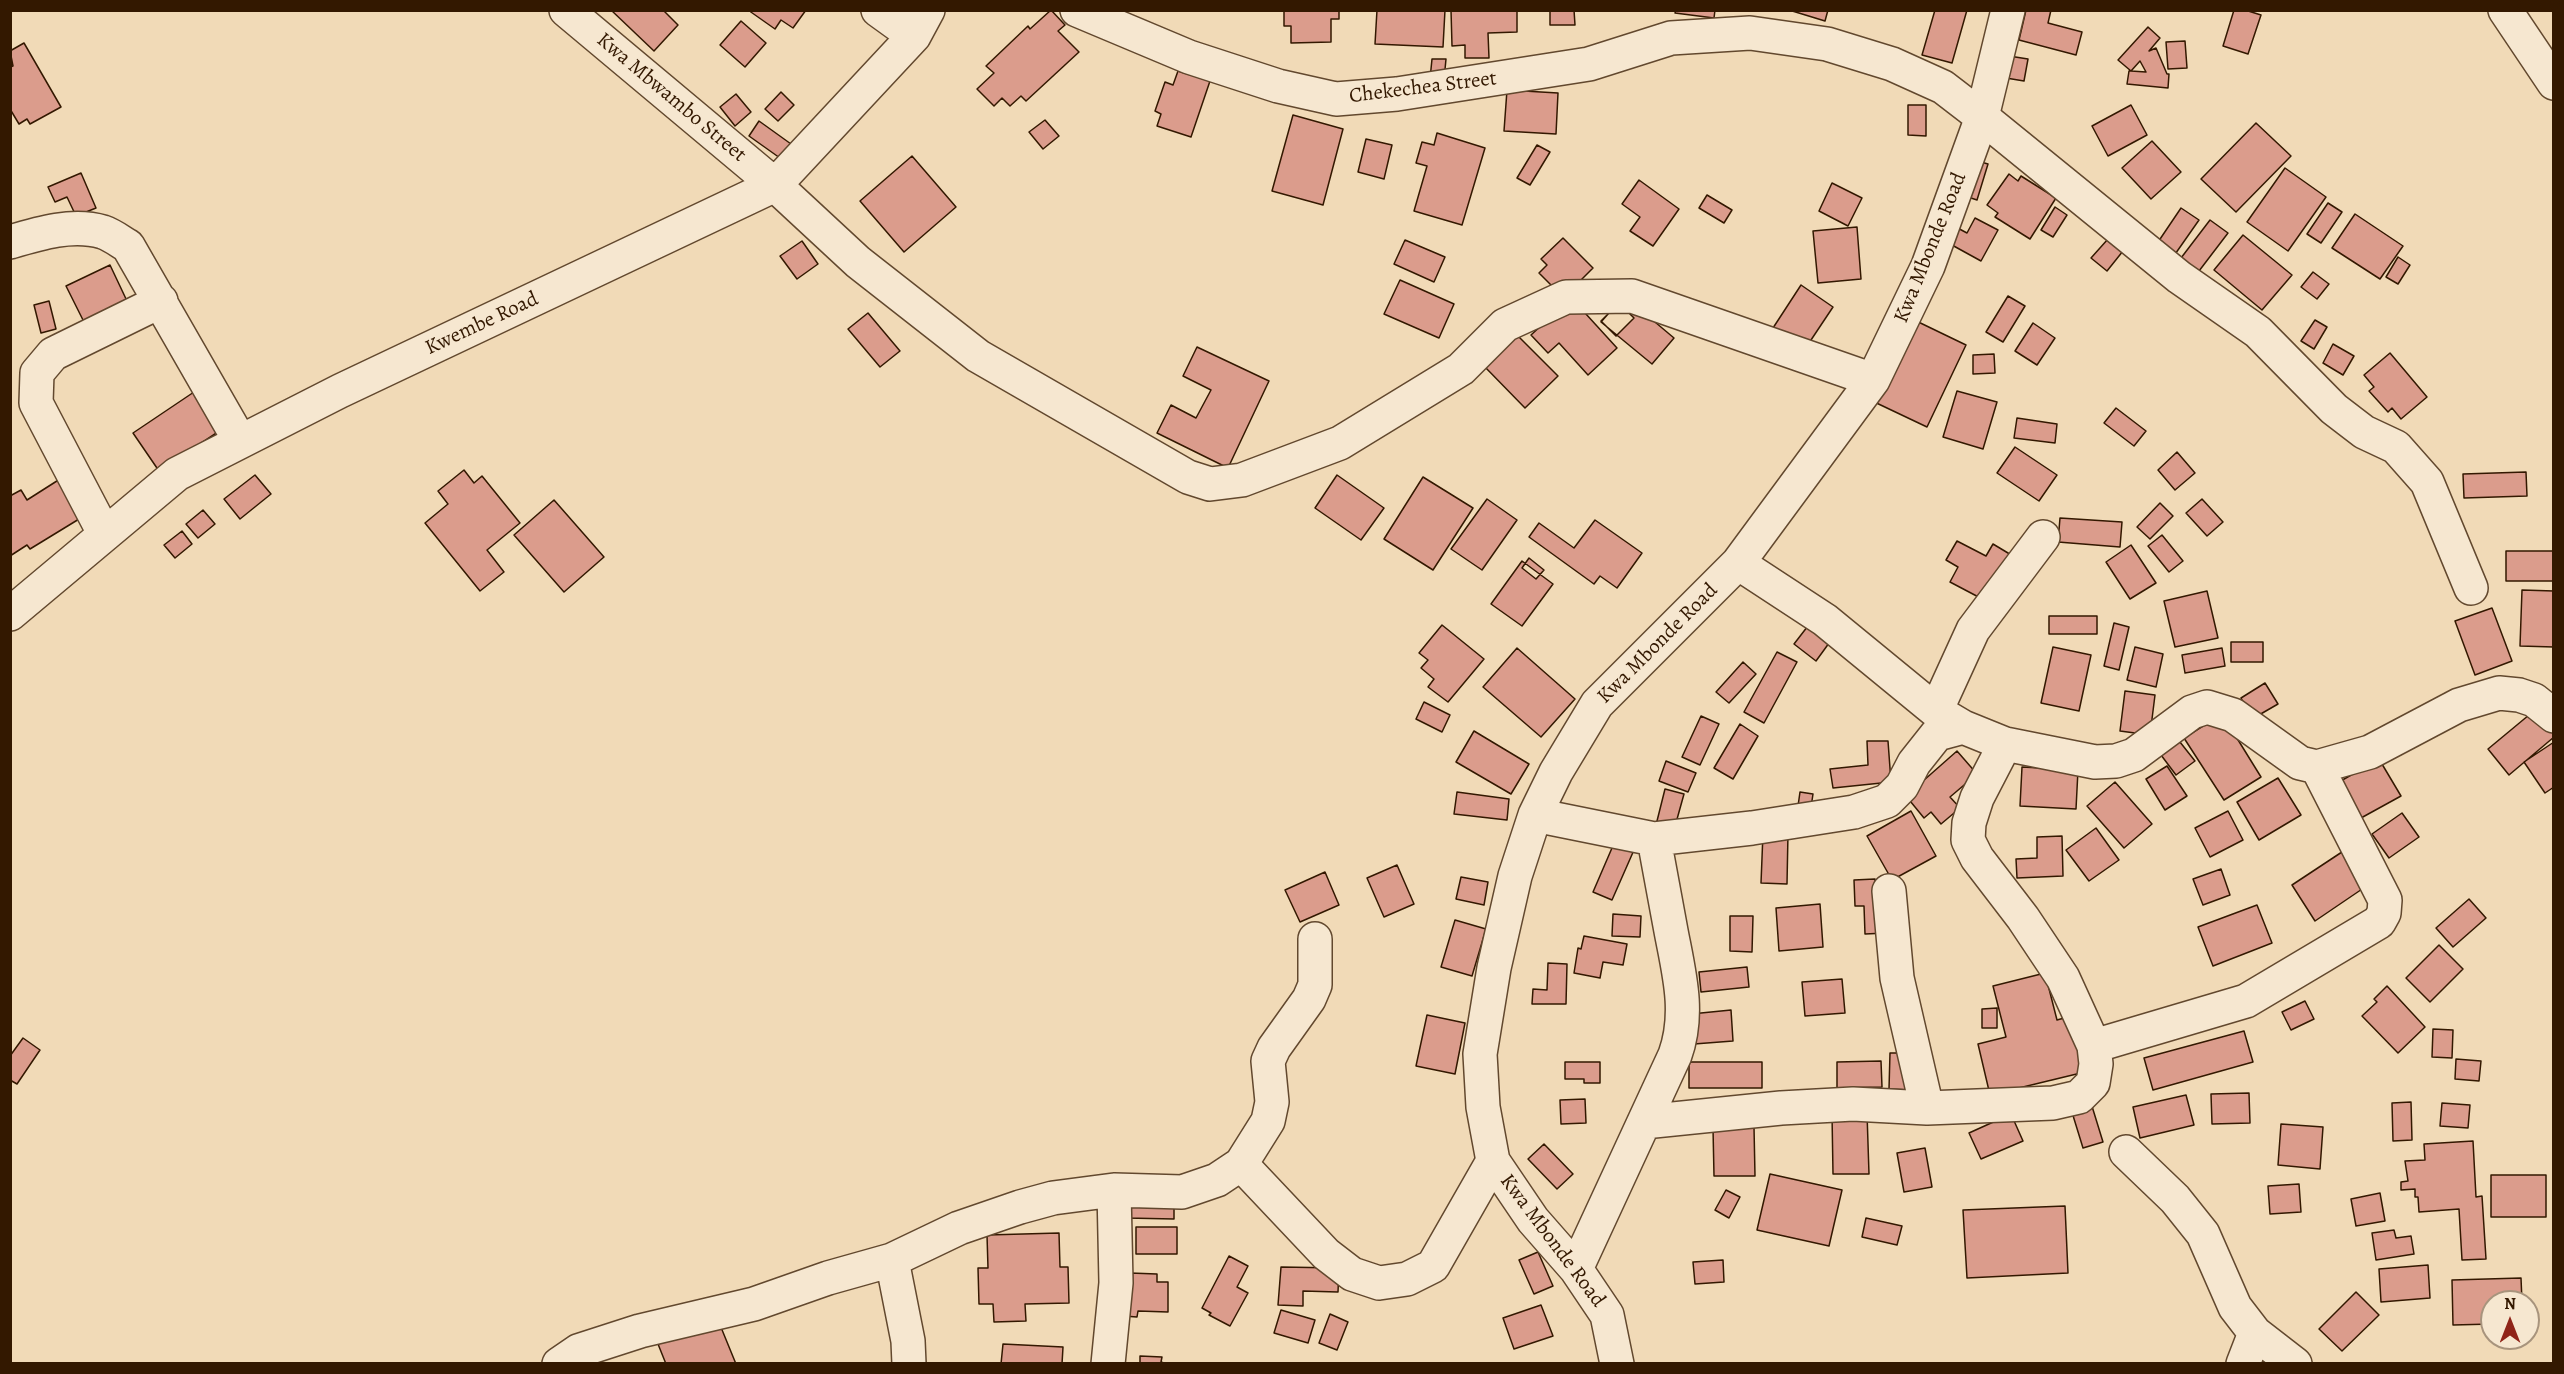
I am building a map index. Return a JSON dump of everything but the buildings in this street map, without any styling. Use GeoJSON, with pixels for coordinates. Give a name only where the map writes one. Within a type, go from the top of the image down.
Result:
{"type":"FeatureCollection","features":[{"type":"Feature","properties":{"kind":"street","name":"Kwa Mbwambo Street"},"geometry":{"type":"LineString","coordinates":[[566,10],[775,185],[858,262],[978,356],[1188,477],[1210,484],[1242,480],[1340,443],[1461,369],[1505,325],[1566,297],[1632,296],[1873,380]]}},
{"type":"Feature","properties":{"kind":"street"},"geometry":{"type":"LineString","coordinates":[[878,10],[921,23]]}},
{"type":"Feature","properties":{"kind":"street","name":"Chekechea Street"},"geometry":{"type":"LineString","coordinates":[[1077,10],[1189,57],[1278,86],[1336,99],[1397,94],[1589,64],[1671,38],[1750,33],[1827,44],[1902,68],[1943,87],[2179,277],[2258,332],[2334,409],[2364,432],[2396,447],[2427,482],[2471,588]]}},
{"type":"Feature","properties":{"kind":"street","name":"Kwa Mbonde Road"},"geometry":{"type":"LineString","coordinates":[[1617,1364],[1607,1315],[1576,1269],[1533,1220],[1493,1161],[1483,1107],[1480,1053],[1494,968],[1515,876],[1535,815],[1556,772],[1597,704],[1738,563],[1873,380],[1928,266],[1982,117],[2008,10]]}},
{"type":"Feature","properties":{"kind":"street"},"geometry":{"type":"LineString","coordinates":[[2505,10],[2553,83]]}},
{"type":"Feature","properties":{"kind":"street","name":"Kwembe Road"},"geometry":{"type":"LineString","coordinates":[[10,614],[177,474],[351,386],[775,185],[921,23]]}},
{"type":"Feature","properties":{"kind":"street"},"geometry":{"type":"LineString","coordinates":[[10,242],[44,232],[80,228],[105,233],[128,246],[240,441]]}},
{"type":"Feature","properties":{"kind":"street"},"geometry":{"type":"LineString","coordinates":[[104,533],[36,403],[37,373],[53,354],[161,301]]}},
{"type":"Feature","properties":{"kind":"street"},"geometry":{"type":"LineString","coordinates":[[1535,815],[1654,839],[1752,828],[1843,814],[1887,801],[1902,786],[1914,763],[1949,719],[1973,630],[2043,537]]}},
{"type":"Feature","properties":{"kind":"street"},"geometry":{"type":"LineString","coordinates":[[1738,563],[1825,620],[1949,719],[2006,744],[2095,762],[2116,761],[2134,755],[2192,712],[2207,707],[2233,715],[2300,763],[2317,767],[2370,752],[2459,705],[2499,693],[2519,694],[2534,700],[2553,716]]}},
{"type":"Feature","properties":{"kind":"street"},"geometry":{"type":"LineString","coordinates":[[1644,1122],[1843,1105],[1927,1108],[2053,1103],[2079,1097],[2093,1083],[2096,1064],[2094,1046],[2063,978],[2023,918],[1977,858],[1968,840],[1969,823],[1977,798],[2006,744]]}},
{"type":"Feature","properties":{"kind":"street"},"geometry":{"type":"LineString","coordinates":[[2094,1046],[2246,1001],[2379,922],[2384,913],[2385,900],[2317,767]]}},
{"type":"Feature","properties":{"kind":"street"},"geometry":{"type":"LineString","coordinates":[[1576,1269],[1682,1035],[1684,1009],[1654,839]]}},
{"type":"Feature","properties":{"kind":"street"},"geometry":{"type":"LineString","coordinates":[[1889,891],[1897,978],[1927,1108]]}},
{"type":"Feature","properties":{"kind":"street"},"geometry":{"type":"LineString","coordinates":[[559,1364],[578,1351],[640,1331],[753,1304],[828,1278],[892,1260],[959,1228],[1020,1207],[1053,1198],[1114,1190],[1182,1192],[1217,1180],[1241,1164],[1268,1121],[1272,1102],[1268,1061],[1274,1048],[1309,999],[1315,985],[1315,939]]}},
{"type":"Feature","properties":{"kind":"street"},"geometry":{"type":"LineString","coordinates":[[2126,1152],[2175,1199],[2203,1233],[2235,1307],[2255,1334],[2295,1364]]}},
{"type":"Feature","properties":{"kind":"street"},"geometry":{"type":"LineString","coordinates":[[1241,1164],[1326,1254],[1352,1274],[1379,1283],[1407,1279],[1433,1266],[1493,1161]]}},
{"type":"Feature","properties":{"kind":"street"},"geometry":{"type":"LineString","coordinates":[[1108,1364],[1116,1283],[1114,1190]]}},
{"type":"Feature","properties":{"kind":"street"},"geometry":{"type":"LineString","coordinates":[[892,1260],[908,1341],[909,1364]]}},
{"type":"Feature","properties":{"kind":"street"},"geometry":{"type":"LineString","coordinates":[[2244,1364],[2255,1334]]}}]}
